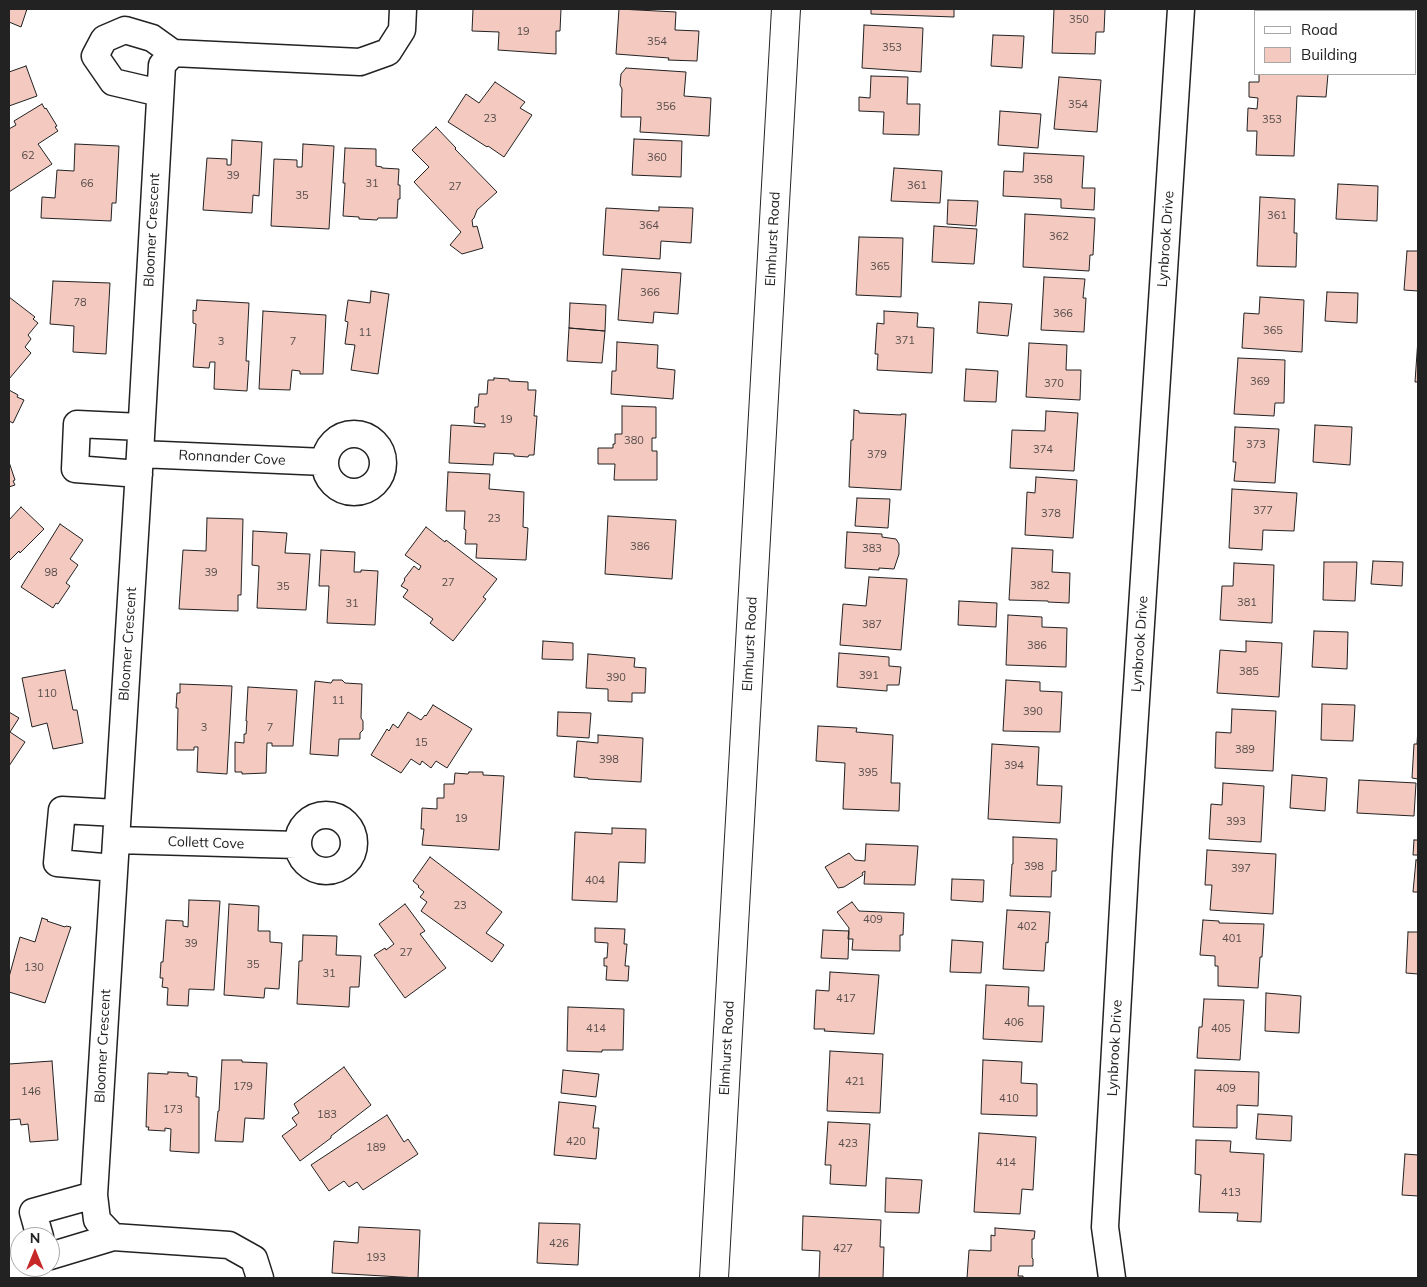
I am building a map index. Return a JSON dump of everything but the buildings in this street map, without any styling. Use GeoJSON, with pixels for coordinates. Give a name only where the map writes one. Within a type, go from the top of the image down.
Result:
{"type":"FeatureCollection","features":[{"type":"Feature","properties":{"kind":"street"},"geometry":{"type":"LineString","coordinates":[[160,93],[113,82],[95,56],[104,39],[125,30],[152,38],[174,53],[360,62],[388,52],[402,30],[403,9]]}},
{"type":"Feature","properties":{"kind":"street","name":"Elmhurst Road"},"geometry":{"type":"LineString","coordinates":[[714,1278],[786,9]]}},
{"type":"Feature","properties":{"kind":"street","name":"Lynbrook Drive"},"geometry":{"type":"LineString","coordinates":[[1112,1278],[1105,1226],[1126,854],[1180,9]]}},
{"type":"Feature","properties":{"kind":"street","name":"Bloomer Crescent"},"geometry":{"type":"LineString","coordinates":[[113,1237],[97,1220],[94,1195],[160,93],[162,65],[174,53]]}},
{"type":"Feature","properties":{"kind":"street"},"geometry":{"type":"LineString","coordinates":[[139,464],[75,469],[77,424],[141,427]]}},
{"type":"Feature","properties":{"kind":"street","name":"Ronnander Cove"},"geometry":{"type":"LineString","coordinates":[[139,464],[325,462]]}},
{"type":"Feature","properties":{"kind":"street"},"geometry":{"type":"LineString","coordinates":[[114,868],[57,863],[62,810],[117,813]]}},
{"type":"Feature","properties":{"kind":"street","name":"Collett Cove"},"geometry":{"type":"LineString","coordinates":[[116,840],[297,845]]}},
{"type":"Feature","properties":{"kind":"street"},"geometry":{"type":"LineString","coordinates":[[37,1227],[33,1212],[94,1195]]}},
{"type":"Feature","properties":{"kind":"street"},"geometry":{"type":"LineString","coordinates":[[60,1253],[113,1237],[229,1245],[254,1259],[260,1278]]}}]}
